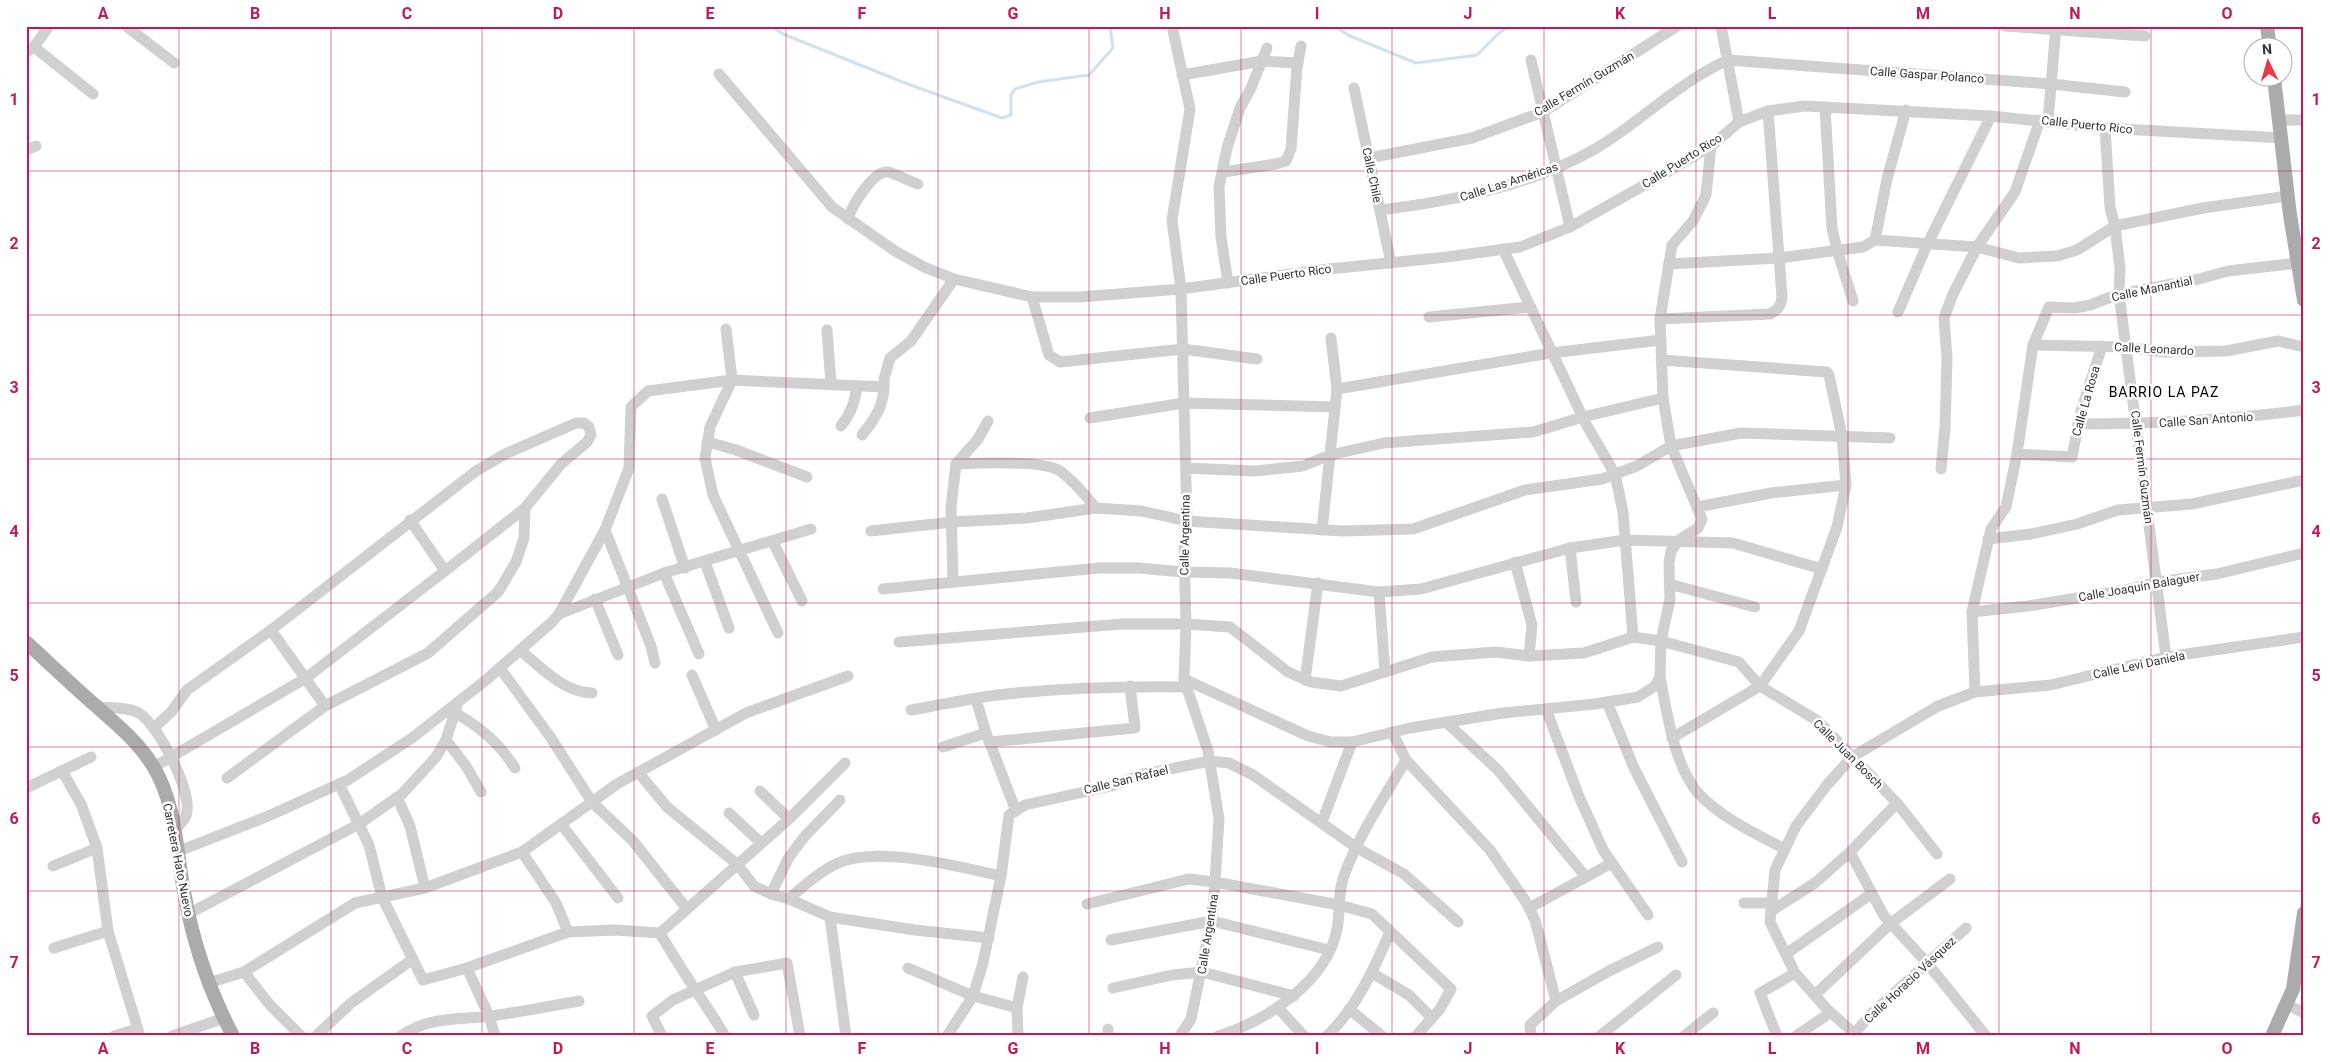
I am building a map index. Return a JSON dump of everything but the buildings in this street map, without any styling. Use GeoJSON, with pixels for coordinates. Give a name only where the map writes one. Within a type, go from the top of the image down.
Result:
{"type":"FeatureCollection","features":[{"type":"Feature","properties":{"kind":"main road"},"geometry":{"type":"LineString","coordinates":[[2275,88],[2288,196],[2304,300]]}},
{"type":"Feature","properties":{"kind":"main road","name":"Carretera Hato Nuevo"},"geometry":{"type":"LineString","coordinates":[[26,642],[123,728],[154,767],[171,811],[179,850],[188,914],[208,983],[233,1036]]}},
{"type":"Feature","properties":{"kind":"main road"},"geometry":{"type":"LineString","coordinates":[[2272,1036],[2288,1005],[2293,989],[2304,913]]}},
{"type":"Feature","properties":{"kind":"street"},"geometry":{"type":"LineString","coordinates":[[49,26],[30,49],[93,94]]}},
{"type":"Feature","properties":{"kind":"street"},"geometry":{"type":"LineString","coordinates":[[126,26],[174,63]]}},
{"type":"Feature","properties":{"kind":"street","name":"Calle Argentina"},"geometry":{"type":"LineString","coordinates":[[1172,26],[1190,109],[1172,220],[1181,289],[1187,521],[1184,572],[1186,624],[1185,683],[1210,761],[1219,819],[1212,921],[1191,1019],[1180,1036]]}},
{"type":"Feature","properties":{"kind":"street","name":"Calle Fermín Guzmán"},"geometry":{"type":"LineString","coordinates":[[1369,158],[1472,138],[1543,112],[1677,26]]}},
{"type":"Feature","properties":{"kind":"street"},"geometry":{"type":"LineString","coordinates":[[1721,26],[1739,122]]}},
{"type":"Feature","properties":{"kind":"street"},"geometry":{"type":"LineString","coordinates":[[2005,26],[2056,28],[2145,36]]}},
{"type":"Feature","properties":{"kind":"street"},"geometry":{"type":"LineString","coordinates":[[1941,470],[1945,428],[1947,358],[1944,318],[1952,294],[1977,247],[2015,192],[2044,120],[2052,84],[2056,28]]}},
{"type":"Feature","properties":{"kind":"street"},"geometry":{"type":"LineString","coordinates":[[1224,172],[1286,161],[1291,149],[1301,46]]}},
{"type":"Feature","properties":{"kind":"street"},"geometry":{"type":"LineString","coordinates":[[1228,283],[1220,217],[1219,187],[1224,172],[1227,148],[1240,108],[1251,88],[1267,48]]}},
{"type":"Feature","properties":{"kind":"street"},"geometry":{"type":"LineString","coordinates":[[1531,60],[1570,227]]}},
{"type":"Feature","properties":{"kind":"street","name":"Calle Gaspar Polanco"},"geometry":{"type":"LineString","coordinates":[[1728,60],[2052,84],[2125,92]]}},
{"type":"Feature","properties":{"kind":"street","name":"Calle Las Américas"},"geometry":{"type":"LineString","coordinates":[[1380,210],[1447,201],[1503,186],[1556,168],[1595,149],[1701,72],[1728,60]]}},
{"type":"Feature","properties":{"kind":"street"},"geometry":{"type":"LineString","coordinates":[[1182,75],[1262,61],[1298,63]]}},
{"type":"Feature","properties":{"kind":"street","name":"Calle Puerto Rico"},"geometry":{"type":"LineString","coordinates":[[719,74],[832,207],[895,251],[924,267],[954,279],[1032,297],[1080,297],[1181,289],[1319,270],[1520,247],[1570,227],[1711,146],[1739,122],[1768,111],[1804,106],[1906,110],[2044,120],[2105,128],[2282,138]]}},
{"type":"Feature","properties":{"kind":"street","name":"Calle Chile"},"geometry":{"type":"LineString","coordinates":[[1354,88],[1391,263]]}},
{"type":"Feature","properties":{"kind":"street"},"geometry":{"type":"LineString","coordinates":[[1825,107],[1832,228],[1853,301]]}},
{"type":"Feature","properties":{"kind":"street"},"geometry":{"type":"LineString","coordinates":[[1875,240],[1887,179],[1906,110]]}},
{"type":"Feature","properties":{"kind":"street"},"geometry":{"type":"LineString","coordinates":[[1660,319],[1770,314],[1777,311],[1781,305],[1782,297],[1768,111]]}},
{"type":"Feature","properties":{"kind":"street"},"geometry":{"type":"LineString","coordinates":[[1898,312],[1927,245],[1991,116]]}},
{"type":"Feature","properties":{"kind":"street"},"geometry":{"type":"LineString","coordinates":[[2279,120],[2304,120]]}},
{"type":"Feature","properties":{"kind":"street","name":"Calle Fermín Guzmán"},"geometry":{"type":"LineString","coordinates":[[2105,128],[2110,207],[2115,226],[2120,269],[2119,294],[2166,657]]}},
{"type":"Feature","properties":{"kind":"street"},"geometry":{"type":"LineString","coordinates":[[1711,146],[1706,195],[1693,221],[1672,245],[1660,319],[1663,398],[1671,446],[1702,519],[1698,528],[1679,540],[1671,551],[1670,599],[1661,642],[1660,677],[1672,738],[1697,792],[1717,810],[1785,849]]}},
{"type":"Feature","properties":{"kind":"street"},"geometry":{"type":"LineString","coordinates":[[848,218],[851,208],[878,174],[888,172],[918,184]]}},
{"type":"Feature","properties":{"kind":"street"},"geometry":{"type":"LineString","coordinates":[[1669,264],[1779,258],[1862,247],[1875,240],[1903,240],[1927,245],[1977,247],[2019,258],[2057,256],[2077,250],[2115,226],[2203,208],[2288,196]]}},
{"type":"Feature","properties":{"kind":"street"},"geometry":{"type":"LineString","coordinates":[[899,642],[1122,624],[1186,624],[1230,627],[1288,672],[1305,680],[1341,686],[1432,657],[1496,652],[1529,656],[1584,653],[1633,637],[1623,512],[1615,474],[1583,417],[1551,353],[1503,249]]}},
{"type":"Feature","properties":{"kind":"street","name":"Calle Manantial"},"geometry":{"type":"LineString","coordinates":[[2033,345],[2049,306],[2075,308],[2090,305],[2119,294],[2199,279],[2228,271],[2298,263]]}},
{"type":"Feature","properties":{"kind":"street"},"geometry":{"type":"LineString","coordinates":[[862,435],[875,418],[883,402],[884,379],[890,358],[911,341],[954,279]]}},
{"type":"Feature","properties":{"kind":"street"},"geometry":{"type":"LineString","coordinates":[[1032,297],[1050,355],[1060,362],[1182,349],[1257,359]]}},
{"type":"Feature","properties":{"kind":"street"},"geometry":{"type":"LineString","coordinates":[[1429,317],[1530,307]]}},
{"type":"Feature","properties":{"kind":"street"},"geometry":{"type":"LineString","coordinates":[[726,329],[732,380],[710,427],[705,458],[713,495],[778,633]]}},
{"type":"Feature","properties":{"kind":"street"},"geometry":{"type":"LineString","coordinates":[[827,330],[831,384]]}},
{"type":"Feature","properties":{"kind":"street"},"geometry":{"type":"LineString","coordinates":[[1322,530],[1337,389],[1331,338]]}},
{"type":"Feature","properties":{"kind":"street"},"geometry":{"type":"LineString","coordinates":[[1337,389],[1551,353],[1661,340]]}},
{"type":"Feature","properties":{"kind":"street","name":"Calle Leonardo"},"geometry":{"type":"LineString","coordinates":[[2033,345],[2126,347],[2162,352],[2226,351],[2278,341],[2304,346]]}},
{"type":"Feature","properties":{"kind":"street"},"geometry":{"type":"LineString","coordinates":[[1975,692],[1972,612],[1991,529],[2006,507],[2017,454],[2033,345]]}},
{"type":"Feature","properties":{"kind":"street","name":"Calle La Rosa"},"geometry":{"type":"LineString","coordinates":[[2017,454],[2072,457],[2078,424],[2102,346]]}},
{"type":"Feature","properties":{"kind":"street"},"geometry":{"type":"LineString","coordinates":[[1661,360],[1827,372],[1842,436],[1846,485],[1837,527],[1800,631],[1760,686],[1672,738]]}},
{"type":"Feature","properties":{"kind":"street"},"geometry":{"type":"LineString","coordinates":[[179,850],[266,817],[339,784],[457,707],[559,614],[606,530],[629,468],[631,407],[648,391],[732,380],[884,387]]}},
{"type":"Feature","properties":{"kind":"street"},"geometry":{"type":"LineString","coordinates":[[841,426],[850,414],[856,399],[857,386]]}},
{"type":"Feature","properties":{"kind":"street"},"geometry":{"type":"LineString","coordinates":[[1186,468],[1255,472],[1303,466],[1330,455],[1384,443],[1532,432],[1583,417],[1663,398]]}},
{"type":"Feature","properties":{"kind":"street"},"geometry":{"type":"LineString","coordinates":[[1090,418],[1184,404],[1335,407]]}},
{"type":"Feature","properties":{"kind":"street","name":"Calle San Antonio"},"geometry":{"type":"LineString","coordinates":[[2078,424],[2136,424],[2241,419],[2304,410]]}},
{"type":"Feature","properties":{"kind":"street"},"geometry":{"type":"LineString","coordinates":[[953,582],[951,507],[956,464],[978,439],[988,421]]}},
{"type":"Feature","properties":{"kind":"street"},"geometry":{"type":"LineString","coordinates":[[154,728],[172,711],[187,690],[270,630],[476,470],[505,454],[576,423],[587,424],[591,435],[587,442],[561,464],[525,508],[306,678],[154,767]]}},
{"type":"Feature","properties":{"kind":"street"},"geometry":{"type":"LineString","coordinates":[[871,531],[952,522],[1027,518],[1096,508],[1141,511],[1187,521],[1322,530],[1413,529],[1525,490],[1602,479],[1637,466],[1671,446],[1741,433],[1890,438]]}},
{"type":"Feature","properties":{"kind":"street"},"geometry":{"type":"LineString","coordinates":[[708,442],[736,450],[807,477]]}},
{"type":"Feature","properties":{"kind":"street"},"geometry":{"type":"LineString","coordinates":[[956,464],[981,462],[1040,466],[1058,470],[1073,482],[1096,508]]}},
{"type":"Feature","properties":{"kind":"street"},"geometry":{"type":"LineString","coordinates":[[1988,539],[2031,534],[2076,524],[2118,510],[2192,504],[2304,480]]}},
{"type":"Feature","properties":{"kind":"street"},"geometry":{"type":"LineString","coordinates":[[1697,507],[1771,493],[1846,485]]}},
{"type":"Feature","properties":{"kind":"street"},"geometry":{"type":"LineString","coordinates":[[662,499],[685,568]]}},
{"type":"Feature","properties":{"kind":"street"},"geometry":{"type":"LineString","coordinates":[[227,778],[325,706],[428,653],[498,592],[516,562],[524,538],[525,508]]}},
{"type":"Feature","properties":{"kind":"street"},"geometry":{"type":"LineString","coordinates":[[410,520],[445,571]]}},
{"type":"Feature","properties":{"kind":"street"},"geometry":{"type":"LineString","coordinates":[[559,614],[664,573],[773,542],[811,529]]}},
{"type":"Feature","properties":{"kind":"street"},"geometry":{"type":"LineString","coordinates":[[606,530],[651,646],[655,663]]}},
{"type":"Feature","properties":{"kind":"street"},"geometry":{"type":"LineString","coordinates":[[883,589],[1099,568],[1138,568],[1230,573],[1379,592],[1421,589],[1570,548],[1625,540],[1733,543],[1822,570]]}},
{"type":"Feature","properties":{"kind":"street"},"geometry":{"type":"LineString","coordinates":[[773,542],[802,601]]}},
{"type":"Feature","properties":{"kind":"street"},"geometry":{"type":"LineString","coordinates":[[1570,548],[1576,602]]}},
{"type":"Feature","properties":{"kind":"street","name":"Calle Joaquín Balaguer"},"geometry":{"type":"LineString","coordinates":[[1972,612],[2028,606],[2121,592],[2157,582],[2217,574],[2304,552]]}},
{"type":"Feature","properties":{"kind":"street"},"geometry":{"type":"LineString","coordinates":[[705,562],[729,628]]}},
{"type":"Feature","properties":{"kind":"street"},"geometry":{"type":"LineString","coordinates":[[1515,562],[1532,625],[1529,656]]}},
{"type":"Feature","properties":{"kind":"street"},"geometry":{"type":"LineString","coordinates":[[664,573],[699,654]]}},
{"type":"Feature","properties":{"kind":"street"},"geometry":{"type":"LineString","coordinates":[[1305,680],[1318,583]]}},
{"type":"Feature","properties":{"kind":"street"},"geometry":{"type":"LineString","coordinates":[[1669,584],[1755,607]]}},
{"type":"Feature","properties":{"kind":"street"},"geometry":{"type":"LineString","coordinates":[[1379,592],[1385,672]]}},
{"type":"Feature","properties":{"kind":"street"},"geometry":{"type":"LineString","coordinates":[[595,599],[618,655]]}},
{"type":"Feature","properties":{"kind":"street"},"geometry":{"type":"LineString","coordinates":[[270,630],[325,706]]}},
{"type":"Feature","properties":{"kind":"street","name":"Calle Juan Bosch"},"geometry":{"type":"LineString","coordinates":[[1633,637],[1661,642],[1739,662],[1760,686],[1818,721],[1897,803],[1937,854]]}},
{"type":"Feature","properties":{"kind":"street","name":"Calle Levi Daniela"},"geometry":{"type":"LineString","coordinates":[[1856,1034],[1830,1013],[1816,994],[1795,973],[1770,922],[1775,870],[1796,826],[1827,785],[1852,757],[1938,706],[1975,692],[2050,685],[2166,657],[2304,637]]}},
{"type":"Feature","properties":{"kind":"street"},"geometry":{"type":"LineString","coordinates":[[520,650],[567,687],[580,693],[592,694]]}},
{"type":"Feature","properties":{"kind":"street"},"geometry":{"type":"LineString","coordinates":[[500,668],[550,738],[592,802],[634,841],[687,910]]}},
{"type":"Feature","properties":{"kind":"street"},"geometry":{"type":"LineString","coordinates":[[692,674],[716,730]]}},
{"type":"Feature","properties":{"kind":"street"},"geometry":{"type":"LineString","coordinates":[[208,983],[244,972],[355,903],[425,888],[522,852],[617,784],[746,713],[848,676]]}},
{"type":"Feature","properties":{"kind":"street"},"geometry":{"type":"LineString","coordinates":[[911,710],[976,699],[1073,688],[1185,683],[1308,736],[1331,742],[1352,742],[1392,732],[1503,713],[1638,697],[1655,686],[1660,677]]}},
{"type":"Feature","properties":{"kind":"street"},"geometry":{"type":"LineString","coordinates":[[943,747],[987,738],[1135,728],[1130,686]]}},
{"type":"Feature","properties":{"kind":"street"},"geometry":{"type":"LineString","coordinates":[[947,1036],[974,996],[989,938],[1001,876],[1008,815],[1016,811],[987,738],[976,699]]}},
{"type":"Feature","properties":{"kind":"street"},"geometry":{"type":"LineString","coordinates":[[1607,702],[1634,768],[1682,862]]}},
{"type":"Feature","properties":{"kind":"street"},"geometry":{"type":"LineString","coordinates":[[98,707],[132,710],[140,713],[154,728],[171,757],[188,809],[187,815],[175,830]]}},
{"type":"Feature","properties":{"kind":"street"},"geometry":{"type":"LineString","coordinates":[[188,914],[359,824],[397,797],[436,757],[446,740],[457,707]]}},
{"type":"Feature","properties":{"kind":"street"},"geometry":{"type":"LineString","coordinates":[[457,707],[505,753],[515,768]]}},
{"type":"Feature","properties":{"kind":"street"},"geometry":{"type":"LineString","coordinates":[[1546,709],[1578,794],[1603,850],[1648,915]]}},
{"type":"Feature","properties":{"kind":"street"},"geometry":{"type":"LineString","coordinates":[[1446,722],[1498,770],[1586,877]]}},
{"type":"Feature","properties":{"kind":"street"},"geometry":{"type":"LineString","coordinates":[[1392,732],[1406,760],[1490,850],[1529,908],[1535,920],[1556,1001]]}},
{"type":"Feature","properties":{"kind":"street"},"geometry":{"type":"LineString","coordinates":[[446,740],[466,766],[482,792]]}},
{"type":"Feature","properties":{"kind":"street"},"geometry":{"type":"LineString","coordinates":[[1322,822],[1352,742]]}},
{"type":"Feature","properties":{"kind":"street"},"geometry":{"type":"LineString","coordinates":[[26,788],[91,757]]}},
{"type":"Feature","properties":{"kind":"street"},"geometry":{"type":"LineString","coordinates":[[1218,1036],[1240,1029],[1278,1008],[1294,996],[1323,964],[1337,930],[1344,874],[1406,760]]}},
{"type":"Feature","properties":{"kind":"street","name":"Calle San Rafael"},"geometry":{"type":"LineString","coordinates":[[1016,811],[1025,805],[1110,786],[1144,774],[1210,761],[1229,762],[1253,775],[1357,848],[1404,874],[1458,922]]}},
{"type":"Feature","properties":{"kind":"street"},"geometry":{"type":"LineString","coordinates":[[339,784],[369,844],[382,897],[423,980],[467,968],[568,932],[615,930],[660,933],[789,819],[845,763]]}},
{"type":"Feature","properties":{"kind":"street"},"geometry":{"type":"LineString","coordinates":[[62,771],[81,804],[97,848],[108,931],[139,1032],[114,1036]]}},
{"type":"Feature","properties":{"kind":"street"},"geometry":{"type":"LineString","coordinates":[[638,772],[667,807],[737,864],[754,886],[830,917],[915,930],[989,938]]}},
{"type":"Feature","properties":{"kind":"street"},"geometry":{"type":"LineString","coordinates":[[760,791],[789,819]]}},
{"type":"Feature","properties":{"kind":"street"},"geometry":{"type":"LineString","coordinates":[[397,797],[410,826],[425,888]]}},
{"type":"Feature","properties":{"kind":"street"},"geometry":{"type":"LineString","coordinates":[[771,894],[789,857],[805,836],[840,800]]}},
{"type":"Feature","properties":{"kind":"street"},"geometry":{"type":"LineString","coordinates":[[1744,903],[1771,907],[1815,883],[1850,852],[1897,803]]}},
{"type":"Feature","properties":{"kind":"street"},"geometry":{"type":"LineString","coordinates":[[729,813],[761,844]]}},
{"type":"Feature","properties":{"kind":"street"},"geometry":{"type":"LineString","coordinates":[[561,824],[618,898]]}},
{"type":"Feature","properties":{"kind":"street"},"geometry":{"type":"LineString","coordinates":[[53,866],[97,848]]}},
{"type":"Feature","properties":{"kind":"street"},"geometry":{"type":"LineString","coordinates":[[522,852],[556,903],[568,932]]}},
{"type":"Feature","properties":{"kind":"street"},"geometry":{"type":"LineString","coordinates":[[1850,852],[1871,894],[1890,924],[1928,964],[1986,1036]]}},
{"type":"Feature","properties":{"kind":"street"},"geometry":{"type":"LineString","coordinates":[[789,899],[802,886],[840,862],[868,857],[928,860],[1001,876]]}},
{"type":"Feature","properties":{"kind":"street"},"geometry":{"type":"LineString","coordinates":[[1529,908],[1612,863]]}},
{"type":"Feature","properties":{"kind":"street"},"geometry":{"type":"LineString","coordinates":[[1087,904],[1189,879],[1339,905],[1372,914],[1450,989],[1440,1009],[1416,1036]]}},
{"type":"Feature","properties":{"kind":"street"},"geometry":{"type":"LineString","coordinates":[[1816,994],[1890,924],[1950,879]]}},
{"type":"Feature","properties":{"kind":"street"},"geometry":{"type":"LineString","coordinates":[[1786,954],[1871,894]]}},
{"type":"Feature","properties":{"kind":"street"},"geometry":{"type":"LineString","coordinates":[[830,917],[846,1036]]}},
{"type":"Feature","properties":{"kind":"street"},"geometry":{"type":"LineString","coordinates":[[1112,940],[1212,921],[1329,950]]}},
{"type":"Feature","properties":{"kind":"street","name":"Calle Horacio Vásquez"},"geometry":{"type":"LineString","coordinates":[[1856,1034],[1872,1013],[1966,928]]}},
{"type":"Feature","properties":{"kind":"street"},"geometry":{"type":"LineString","coordinates":[[54,948],[108,931]]}},
{"type":"Feature","properties":{"kind":"street"},"geometry":{"type":"LineString","coordinates":[[1329,1035],[1349,1009],[1372,973],[1390,932]]}},
{"type":"Feature","properties":{"kind":"street"},"geometry":{"type":"LineString","coordinates":[[660,933],[680,970],[697,990],[725,1036]]}},
{"type":"Feature","properties":{"kind":"street"},"geometry":{"type":"LineString","coordinates":[[1530,1030],[1556,1001],[1609,971],[1658,947]]}},
{"type":"Feature","properties":{"kind":"street"},"geometry":{"type":"LineString","coordinates":[[316,1036],[350,1003],[413,959]]}},
{"type":"Feature","properties":{"kind":"street"},"geometry":{"type":"LineString","coordinates":[[662,1036],[652,1016],[673,1000],[735,972],[786,963],[800,1036]]}},
{"type":"Feature","properties":{"kind":"street"},"geometry":{"type":"LineString","coordinates":[[467,968],[489,1016],[495,1036]]}},
{"type":"Feature","properties":{"kind":"street"},"geometry":{"type":"LineString","coordinates":[[908,968],[974,996],[1017,1008]]}},
{"type":"Feature","properties":{"kind":"street"},"geometry":{"type":"LineString","coordinates":[[244,972],[276,1011],[301,1036]]}},
{"type":"Feature","properties":{"kind":"street"},"geometry":{"type":"LineString","coordinates":[[735,972],[754,1014]]}},
{"type":"Feature","properties":{"kind":"street"},"geometry":{"type":"LineString","coordinates":[[1113,988],[1172,975],[1202,972],[1294,996]]}},
{"type":"Feature","properties":{"kind":"street"},"geometry":{"type":"LineString","coordinates":[[1372,973],[1409,995],[1431,1017]]}},
{"type":"Feature","properties":{"kind":"street"},"geometry":{"type":"LineString","coordinates":[[1778,1036],[1760,993],[1795,973]]}},
{"type":"Feature","properties":{"kind":"street"},"geometry":{"type":"LineString","coordinates":[[1600,1036],[1676,975]]}},
{"type":"Feature","properties":{"kind":"street"},"geometry":{"type":"LineString","coordinates":[[1018,1036],[1017,1008],[1023,978]]}},
{"type":"Feature","properties":{"kind":"street"},"geometry":{"type":"LineString","coordinates":[[401,1036],[412,1028],[426,1022],[489,1016],[579,1001]]}},
{"type":"Feature","properties":{"kind":"street"},"geometry":{"type":"LineString","coordinates":[[2288,1005],[2304,1014]]}},
{"type":"Feature","properties":{"kind":"street"},"geometry":{"type":"LineString","coordinates":[[1278,1008],[1304,1036]]}},
{"type":"Feature","properties":{"kind":"street"},"geometry":{"type":"LineString","coordinates":[[1349,1009],[1382,1036]]}},
{"type":"Feature","properties":{"kind":"street"},"geometry":{"type":"LineString","coordinates":[[1684,1036],[1713,1013]]}},
{"type":"Feature","properties":{"kind":"street"},"geometry":{"type":"LineString","coordinates":[[1796,1036],[1830,1013]]}},
{"type":"Feature","properties":{"kind":"street"},"geometry":{"type":"LineString","coordinates":[[172,1036],[224,1018]]}},
{"type":"Feature","properties":{"kind":"waterway"},"geometry":{"type":"LineString","coordinates":[[771,26],[783,34],[905,83],[1002,118],[1011,115],[1011,95],[1015,89],[1038,82],[1089,75],[1113,48],[1110,26]]}},
{"type":"Feature","properties":{"kind":"waterway"},"geometry":{"type":"LineString","coordinates":[[1334,26],[1350,36],[1416,63],[1477,55],[1500,32],[1512,26]]}},
{"type":"Feature","properties":{"kind":"district","name":"BARRIO LA PAZ"},"geometry":{"type":"Point","coordinates":[2164,392]}}]}
